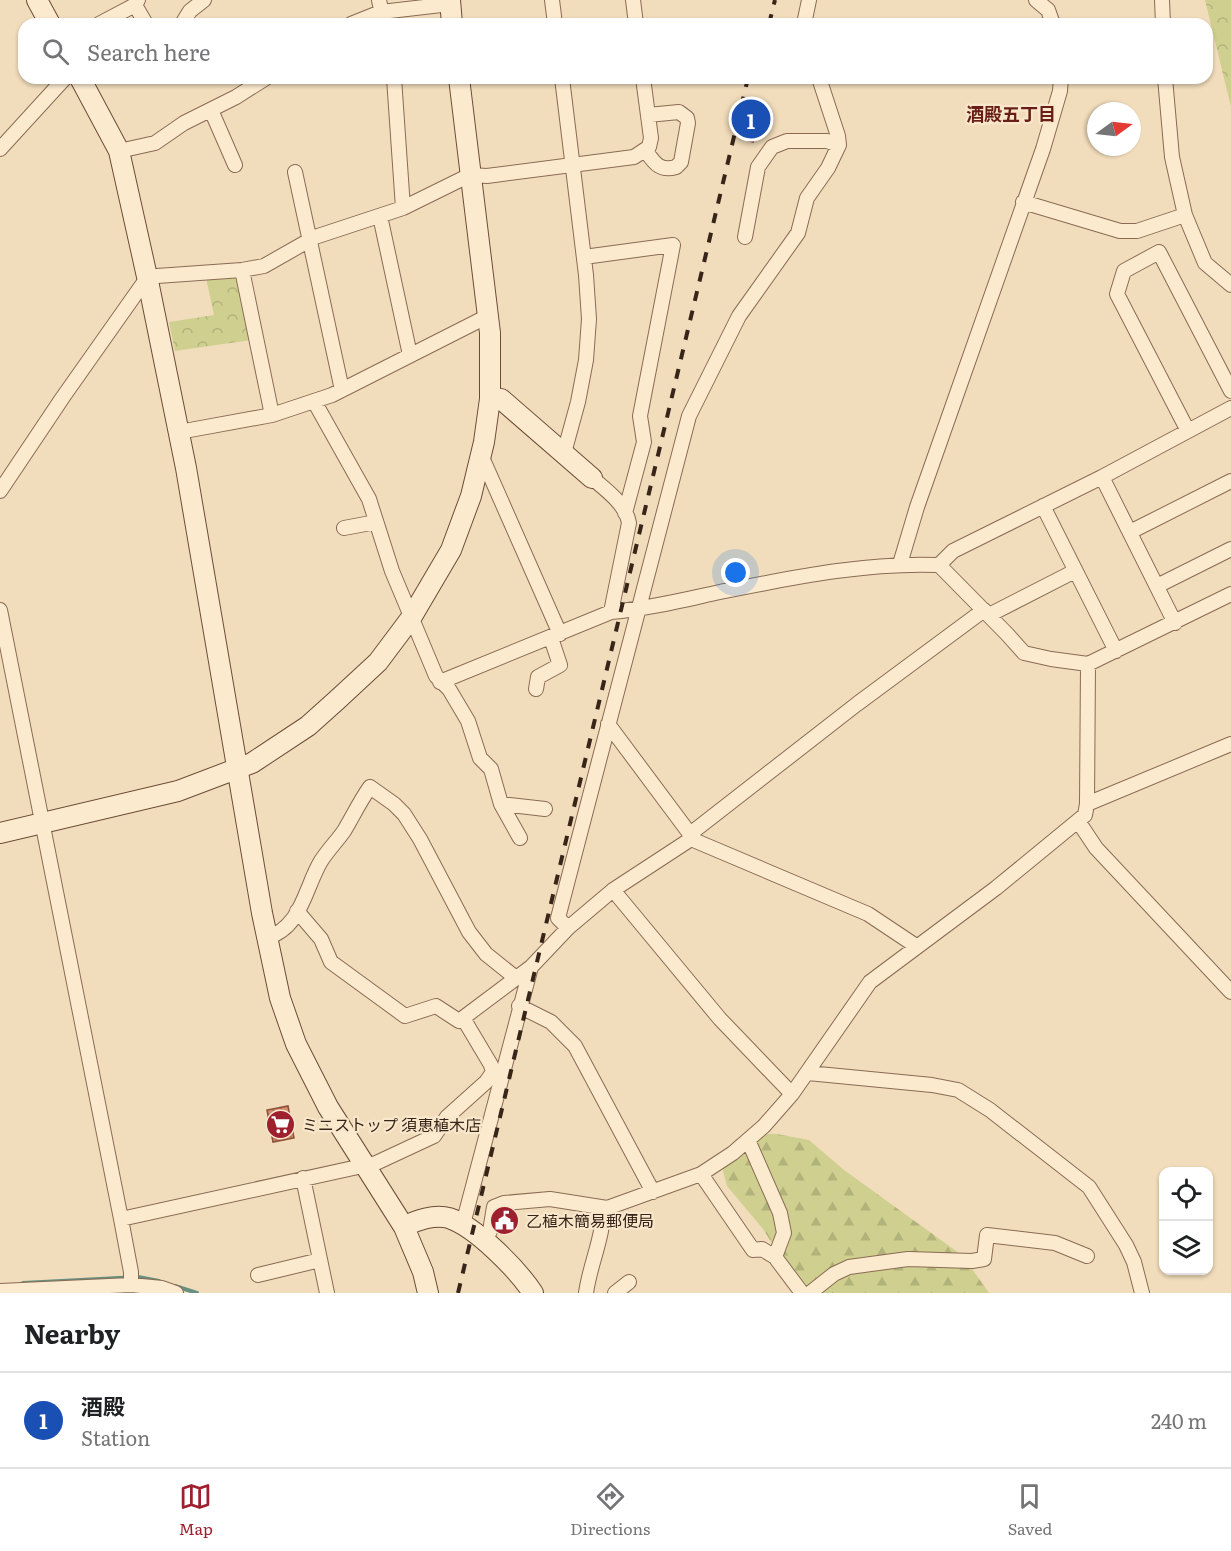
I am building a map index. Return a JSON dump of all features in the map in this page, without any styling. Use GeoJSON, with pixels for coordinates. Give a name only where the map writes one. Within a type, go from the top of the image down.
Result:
{"type":"FeatureCollection","features":[{"type":"Feature","properties":{"kind":"street"},"geometry":{"type":"LineString","coordinates":[[37,0],[47,18]]}},
{"type":"Feature","properties":{"kind":"street"},"geometry":{"type":"LineString","coordinates":[[185,18],[190,10],[204,0]]}},
{"type":"Feature","properties":{"kind":"street"},"geometry":{"type":"LineString","coordinates":[[552,0],[554,18]]}},
{"type":"Feature","properties":{"kind":"street"},"geometry":{"type":"LineString","coordinates":[[633,0],[635,18]]}},
{"type":"Feature","properties":{"kind":"street"},"geometry":{"type":"LineString","coordinates":[[805,18],[809,0]]}},
{"type":"Feature","properties":{"kind":"street"},"geometry":{"type":"LineString","coordinates":[[1036,0],[1048,10],[1051,18]]}},
{"type":"Feature","properties":{"kind":"street"},"geometry":{"type":"LineString","coordinates":[[1162,0],[1163,18]]}},
{"type":"Feature","properties":{"kind":"street"},"geometry":{"type":"LineString","coordinates":[[366,18],[381,12],[450,2],[452,18]]}},
{"type":"Feature","properties":{"kind":"street"},"geometry":{"type":"LineString","coordinates":[[110,18],[136,3],[143,18]]}},
{"type":"Feature","properties":{"kind":"street"},"geometry":{"type":"LineString","coordinates":[[0,148],[59,84]]}},
{"type":"Feature","properties":{"kind":"street"},"geometry":{"type":"LineString","coordinates":[[83,84],[120,151],[148,281],[179,432],[266,938],[280,998],[296,1044],[328,1107],[404,1227],[423,1272],[428,1293]]}},
{"type":"Feature","properties":{"kind":"street"},"geometry":{"type":"LineString","coordinates":[[120,151],[155,143],[184,123],[256,84]]}},
{"type":"Feature","properties":{"kind":"street"},"geometry":{"type":"LineString","coordinates":[[394,84],[403,208]]}},
{"type":"Feature","properties":{"kind":"street"},"geometry":{"type":"LineString","coordinates":[[0,833],[178,791],[252,763],[308,726],[378,662],[411,618],[451,550],[471,496],[481,455],[490,399],[490,333],[460,84]]}},
{"type":"Feature","properties":{"kind":"street"},"geometry":{"type":"LineString","coordinates":[[563,84],[584,257],[589,319],[586,360],[578,402],[564,453]]}},
{"type":"Feature","properties":{"kind":"street"},"geometry":{"type":"LineString","coordinates":[[0,491],[63,397],[142,285],[148,281],[157,276],[242,270],[264,266],[310,239],[403,208],[470,175],[487,176],[634,157],[649,147],[651,138],[644,84]]}},
{"type":"Feature","properties":{"kind":"street"},"geometry":{"type":"LineString","coordinates":[[568,928],[558,918],[689,416],[739,316],[798,233],[807,198],[828,168],[839,145],[821,84]]}},
{"type":"Feature","properties":{"kind":"street"},"geometry":{"type":"LineString","coordinates":[[900,564],[917,507],[1043,149],[1061,84]]}},
{"type":"Feature","properties":{"kind":"street"},"geometry":{"type":"LineString","coordinates":[[1166,84],[1172,157],[1185,216],[1205,263],[1231,285]]}},
{"type":"Feature","properties":{"kind":"street"},"geometry":{"type":"LineString","coordinates":[[211,110],[235,165]]}},
{"type":"Feature","properties":{"kind":"street"},"geometry":{"type":"LineString","coordinates":[[645,150],[656,166],[662,169],[676,167],[681,162],[688,123],[683,114],[679,112],[648,115]]}},
{"type":"Feature","properties":{"kind":"street"},"geometry":{"type":"LineString","coordinates":[[745,237],[758,167],[772,147],[787,141],[827,141],[839,145]]}},
{"type":"Feature","properties":{"kind":"street"},"geometry":{"type":"LineString","coordinates":[[295,172],[342,390]]}},
{"type":"Feature","properties":{"kind":"street"},"geometry":{"type":"LineString","coordinates":[[1023,202],[1120,231],[1137,231],[1185,216]]}},
{"type":"Feature","properties":{"kind":"street"},"geometry":{"type":"LineString","coordinates":[[380,216],[410,355]]}},
{"type":"Feature","properties":{"kind":"street"},"geometry":{"type":"LineString","coordinates":[[584,257],[673,245],[640,416],[644,442],[625,513]]}},
{"type":"Feature","properties":{"kind":"street"},"geometry":{"type":"LineString","coordinates":[[1188,431],[1117,294],[1124,271],[1159,252],[1231,391]]}},
{"type":"Feature","properties":{"kind":"street"},"geometry":{"type":"LineString","coordinates":[[242,270],[272,415]]}},
{"type":"Feature","properties":{"kind":"street"},"geometry":{"type":"LineString","coordinates":[[179,432],[272,415],[314,401],[342,390],[488,316]]}},
{"type":"Feature","properties":{"kind":"street"},"geometry":{"type":"LineString","coordinates":[[490,399],[501,399],[615,498],[625,513],[629,523],[611,612]]}},
{"type":"Feature","properties":{"kind":"street"},"geometry":{"type":"LineString","coordinates":[[314,401],[369,499],[392,571],[436,676],[449,689],[468,721],[480,758],[491,769],[501,804],[520,838]]}},
{"type":"Feature","properties":{"kind":"street"},"geometry":{"type":"LineString","coordinates":[[939,565],[953,551],[1101,477],[1231,408]]}},
{"type":"Feature","properties":{"kind":"street"},"geometry":{"type":"LineString","coordinates":[[481,455],[556,636],[560,665],[538,677],[536,689]]}},
{"type":"Feature","properties":{"kind":"street"},"geometry":{"type":"LineString","coordinates":[[1101,477],[1174,623]]}},
{"type":"Feature","properties":{"kind":"street"},"geometry":{"type":"LineString","coordinates":[[1130,532],[1231,481]]}},
{"type":"Feature","properties":{"kind":"street"},"geometry":{"type":"LineString","coordinates":[[1043,506],[1116,651]]}},
{"type":"Feature","properties":{"kind":"street"},"geometry":{"type":"LineString","coordinates":[[344,528],[376,522]]}},
{"type":"Feature","properties":{"kind":"street"},"geometry":{"type":"LineString","coordinates":[[1157,586],[1231,549]]}},
{"type":"Feature","properties":{"kind":"street"},"geometry":{"type":"LineString","coordinates":[[440,682],[611,612],[640,609],[768,583],[900,564],[939,565],[1024,653],[1088,664],[1231,594]]}},
{"type":"Feature","properties":{"kind":"street"},"geometry":{"type":"LineString","coordinates":[[297,911],[321,939],[331,962],[405,1016],[436,1006],[459,1021],[531,967],[568,928],[614,890],[691,837],[857,704],[986,613],[1076,571]]}},
{"type":"Feature","properties":{"kind":"street"},"geometry":{"type":"LineString","coordinates":[[0,610],[121,1219],[131,1272],[131,1285]]}},
{"type":"Feature","properties":{"kind":"street"},"geometry":{"type":"LineString","coordinates":[[586,1293],[601,1231],[602,1214],[607,1208],[615,1203],[701,1174],[733,1153],[764,1126],[792,1094],[870,982],[996,888],[1085,815],[1088,664]]}},
{"type":"Feature","properties":{"kind":"street"},"geometry":{"type":"LineString","coordinates":[[608,724],[691,837],[868,914],[916,946]]}},
{"type":"Feature","properties":{"kind":"street"},"geometry":{"type":"LineString","coordinates":[[1087,804],[1231,744]]}},
{"type":"Feature","properties":{"kind":"street"},"geometry":{"type":"LineString","coordinates":[[266,938],[274,936],[290,923],[306,897],[320,862],[342,833],[361,799],[370,788],[394,804],[404,814],[420,839],[469,932],[486,954],[516,978]]}},
{"type":"Feature","properties":{"kind":"street"},"geometry":{"type":"LineString","coordinates":[[501,804],[545,808]]}},
{"type":"Feature","properties":{"kind":"street"},"geometry":{"type":"LineString","coordinates":[[1078,821],[1096,848],[1231,992]]}},
{"type":"Feature","properties":{"kind":"street"},"geometry":{"type":"LineString","coordinates":[[614,890],[720,1019],[792,1094]]}},
{"type":"Feature","properties":{"kind":"street"},"geometry":{"type":"LineString","coordinates":[[463,1224],[497,1074],[531,967]]}},
{"type":"Feature","properties":{"kind":"street"},"geometry":{"type":"LineString","coordinates":[[519,1005],[551,1022],[575,1046],[653,1192]]}},
{"type":"Feature","properties":{"kind":"street"},"geometry":{"type":"LineString","coordinates":[[463,1018],[497,1074]]}},
{"type":"Feature","properties":{"kind":"street"},"geometry":{"type":"LineString","coordinates":[[808,1073],[932,1085],[958,1090],[990,1110],[1089,1187],[1134,1262],[1142,1293]]}},
{"type":"Feature","properties":{"kind":"street"},"geometry":{"type":"LineString","coordinates":[[121,1219],[366,1166],[434,1136],[447,1117],[497,1074]]}},
{"type":"Feature","properties":{"kind":"street"},"geometry":{"type":"LineString","coordinates":[[748,1140],[780,1213],[784,1233],[775,1257]]}},
{"type":"Feature","properties":{"kind":"street"},"geometry":{"type":"LineString","coordinates":[[701,1174],[753,1250],[762,1249],[775,1257],[802,1293]]}},
{"type":"Feature","properties":{"kind":"street"},"geometry":{"type":"LineString","coordinates":[[303,1178],[327,1293]]}},
{"type":"Feature","properties":{"kind":"street"},"geometry":{"type":"LineString","coordinates":[[485,1241],[490,1232],[494,1207],[504,1203],[550,1199],[607,1208]]}},
{"type":"Feature","properties":{"kind":"street"},"geometry":{"type":"LineString","coordinates":[[404,1227],[417,1220],[447,1217],[463,1224],[512,1267],[533,1293]]}},
{"type":"Feature","properties":{"kind":"street"},"geometry":{"type":"LineString","coordinates":[[810,1293],[834,1274],[849,1267],[908,1259],[972,1261],[984,1259],[987,1235],[1055,1243],[1087,1256]]}},
{"type":"Feature","properties":{"kind":"street"},"geometry":{"type":"LineString","coordinates":[[258,1275],[320,1260]]}},
{"type":"Feature","properties":{"kind":"street"},"geometry":{"type":"LineString","coordinates":[[615,1293],[629,1282]]}},
{"type":"Feature","properties":{"kind":"street"},"geometry":{"type":"LineString","coordinates":[[9,1292],[131,1285],[162,1288],[176,1293]]}},
{"type":"Feature","properties":{"kind":"green space"},"geometry":{"type":"Polygon","coordinates":[[[1205,0],[1231,0],[1231,107],[1213,33],[1213,18],[1209,18],[1205,0]]]}},
{"type":"Feature","properties":{"kind":"green space"},"geometry":{"type":"Polygon","coordinates":[[[236,274],[251,340],[175,351],[169,322],[214,315],[206,278],[236,274]]]}},
{"type":"Feature","properties":{"kind":"green space"},"geometry":{"type":"Polygon","coordinates":[[[757,1134],[777,1134],[809,1140],[844,1170],[963,1256],[989,1293],[792,1293],[779,1254],[763,1229],[727,1186],[723,1171],[724,1152],[736,1139],[757,1134]]]}},
{"type":"Feature","properties":{"kind":"building"},"geometry":{"type":"Polygon","coordinates":[[[755,103],[760,104],[756,122],[763,124],[760,136],[755,134],[753,142],[746,140],[755,103]]]}},
{"type":"Feature","properties":{"kind":"building","name":"ミニストップ 須恵植木店"},"geometry":{"type":"Polygon","coordinates":[[[288,1106],[294,1138],[273,1142],[267,1110],[288,1106]]]}},
{"type":"Feature","properties":{"kind":"waterway"},"geometry":{"type":"LineString","coordinates":[[23,1283],[138,1277],[159,1281]]}},
{"type":"Feature","properties":{"kind":"waterway"},"geometry":{"type":"LineString","coordinates":[[175,1286],[197,1293]]}},
{"type":"Feature","properties":{"kind":"railway"},"geometry":{"type":"LineString","coordinates":[[770,18],[775,0]]}},
{"type":"Feature","properties":{"kind":"railway"},"geometry":{"type":"LineString","coordinates":[[458,1293],[747,84]]}},
{"type":"Feature","properties":{"kind":"place","name":"酒殿"},"geometry":{"type":"Point","coordinates":[751,119]}},
{"type":"Feature","properties":{"kind":"place","name":"ミニストップ 須恵植木店"},"geometry":{"type":"Point","coordinates":[281,1124]}},
{"type":"Feature","properties":{"kind":"place","name":"乙植木簡易郵便局"},"geometry":{"type":"Point","coordinates":[505,1220]}},
{"type":"Feature","properties":{"kind":"district","name":"酒殿五丁目"},"geometry":{"type":"Point","coordinates":[1011,113]}}]}
